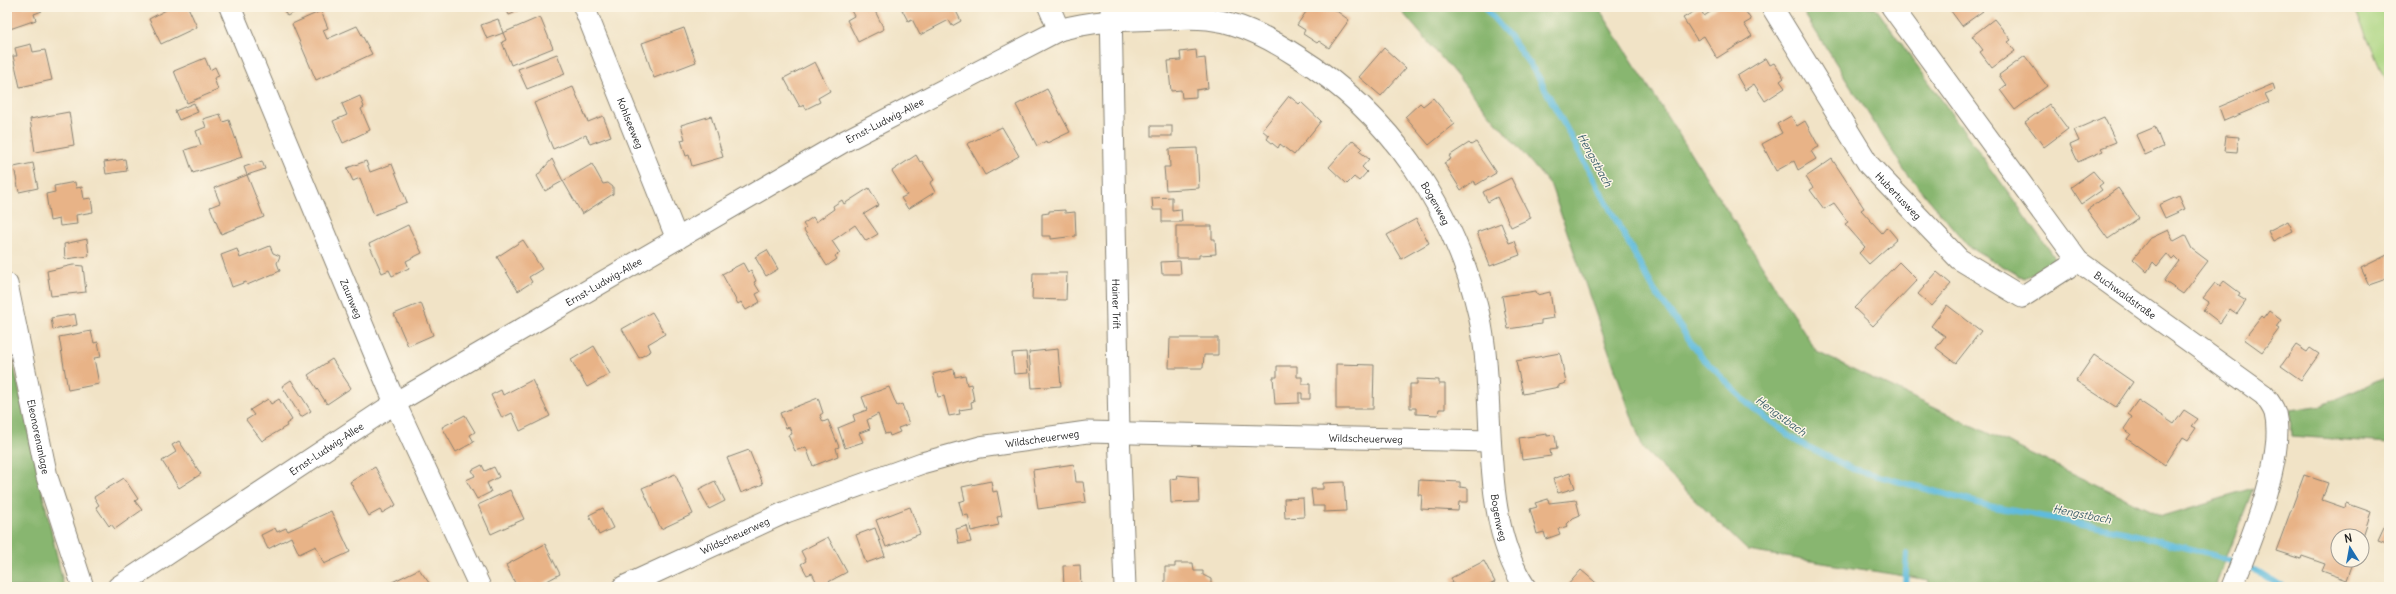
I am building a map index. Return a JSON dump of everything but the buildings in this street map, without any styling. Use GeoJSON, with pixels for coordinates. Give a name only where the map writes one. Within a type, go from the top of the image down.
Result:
{"type":"FeatureCollection","features":[{"type":"Feature","properties":{"kind":"street","name":"Zaunweg"},"geometry":{"type":"LineString","coordinates":[[230,7],[395,403],[480,587]]}},
{"type":"Feature","properties":{"kind":"street","name":"Kohlseeweg"},"geometry":{"type":"LineString","coordinates":[[584,7],[677,239]]}},
{"type":"Feature","properties":{"kind":"street"},"geometry":{"type":"LineString","coordinates":[[1049,7],[1059,30]]}},
{"type":"Feature","properties":{"kind":"street","name":"Hubertusweg"},"geometry":{"type":"LineString","coordinates":[[1772,7],[1869,166],[1959,259],[2022,297],[2078,261]]}},
{"type":"Feature","properties":{"kind":"street","name":"Buchwaldstraße"},"geometry":{"type":"LineString","coordinates":[[1892,7],[2078,261],[2251,384],[2264,395],[2274,412],[2276,428],[2271,472],[2237,574]]}},
{"type":"Feature","properties":{"kind":"street","name":"Ernst-Ludwig-Allee"},"geometry":{"type":"LineString","coordinates":[[118,587],[395,403],[843,142],[1059,30],[1111,13]]}},
{"type":"Feature","properties":{"kind":"street","name":"Hainer Trift"},"geometry":{"type":"LineString","coordinates":[[1111,13],[1119,432],[1125,587]]}},
{"type":"Feature","properties":{"kind":"street","name":"Bogenweg"},"geometry":{"type":"LineString","coordinates":[[1111,13],[1212,19],[1252,31],[1279,45],[1326,76],[1359,104],[1397,143],[1416,169],[1449,228],[1468,277],[1479,316],[1484,344],[1490,441],[1498,511],[1504,539],[1512,562],[1525,587]]}},
{"type":"Feature","properties":{"kind":"street","name":"Eleonorenanlage"},"geometry":{"type":"LineString","coordinates":[[7,284],[47,477],[83,587]]}},
{"type":"Feature","properties":{"kind":"street","name":"Wildscheuerweg"},"geometry":{"type":"LineString","coordinates":[[623,587],[786,512],[922,463],[980,447],[1049,436],[1087,432],[1490,441]]}},
{"type":"Feature","properties":{"kind":"green space"},"geometry":{"type":"Polygon","coordinates":[[[1398,7],[1598,7],[1817,352],[2162,516],[2253,489],[2215,587],[1928,587],[1929,580],[1748,551],[1643,449],[1551,186],[1398,7]]]}},
{"type":"Feature","properties":{"kind":"green space"},"geometry":{"type":"Polygon","coordinates":[[[1800,7],[1875,7],[2056,259],[2025,279],[1968,246],[1905,171],[1800,7]]]}},
{"type":"Feature","properties":{"kind":"green space"},"geometry":{"type":"Polygon","coordinates":[[[2354,7],[2389,7],[2389,89],[2354,7]]]}},
{"type":"Feature","properties":{"kind":"green space"},"geometry":{"type":"Polygon","coordinates":[[[7,336],[56,552],[64,587],[7,587],[7,336]]]}},
{"type":"Feature","properties":{"kind":"green space"},"geometry":{"type":"Polygon","coordinates":[[[2389,376],[2389,443],[2291,436],[2290,410],[2323,405],[2389,376]]]}},
{"type":"Feature","properties":{"kind":"waterway","name":"Hengstbach"},"geometry":{"type":"LineString","coordinates":[[1484,7],[1511,38],[1538,76],[1654,290],[1700,355],[1748,404],[1798,442],[1853,469],[1904,483],[1989,506],[2129,533],[2217,556],[2263,574],[2283,587]]}},
{"type":"Feature","properties":{"kind":"waterway"},"geometry":{"type":"LineString","coordinates":[[1905,587],[1907,554]]}}]}
